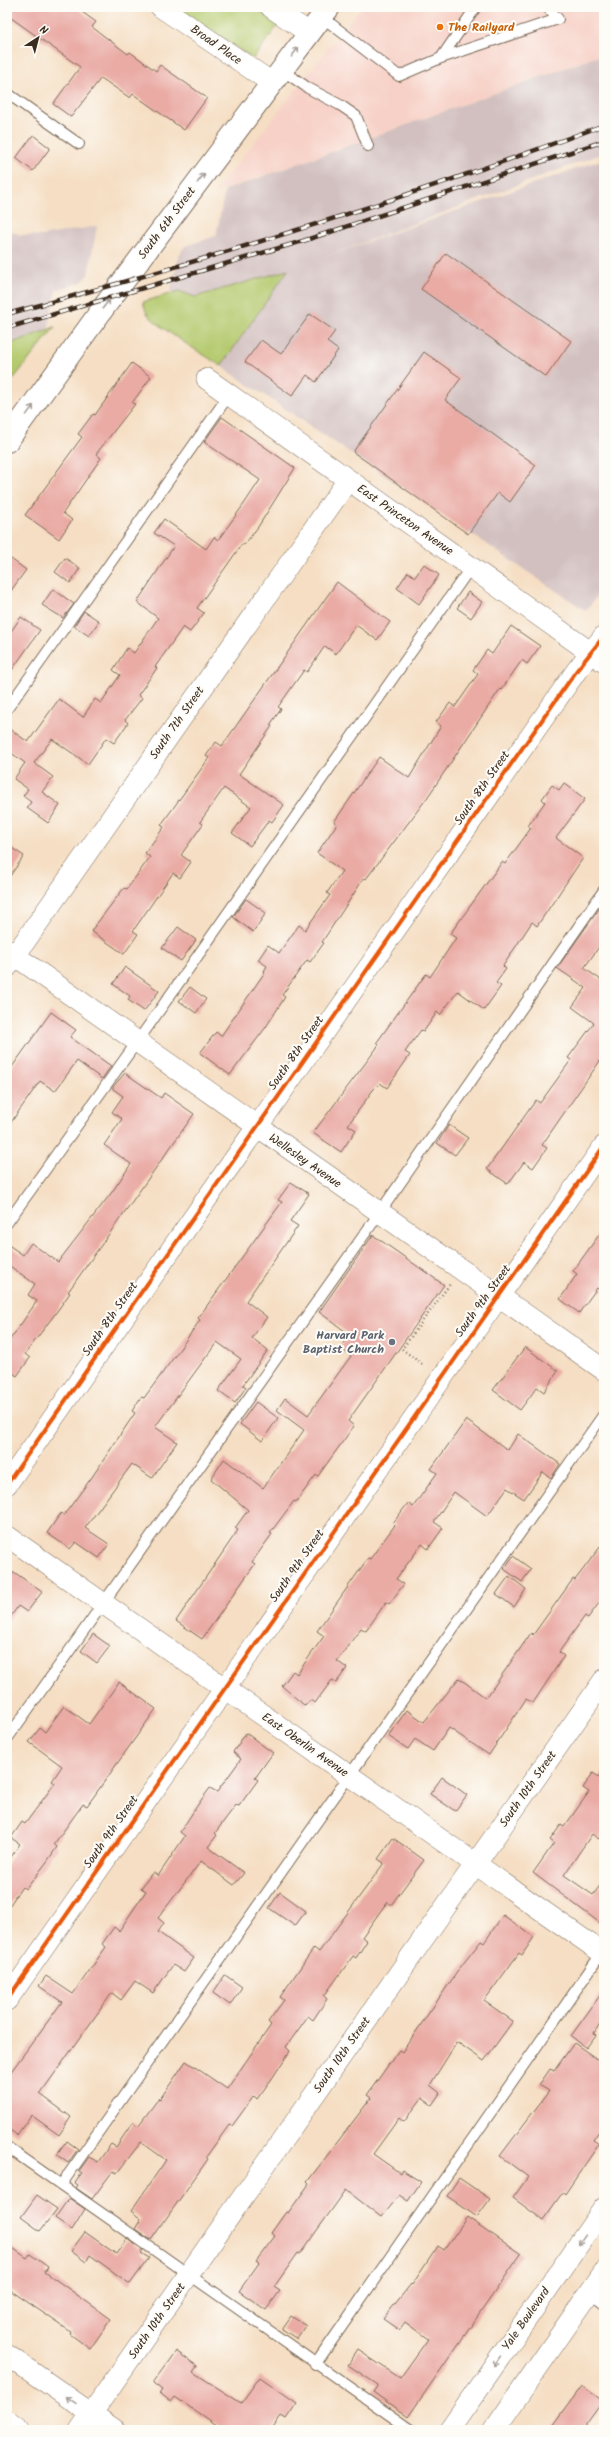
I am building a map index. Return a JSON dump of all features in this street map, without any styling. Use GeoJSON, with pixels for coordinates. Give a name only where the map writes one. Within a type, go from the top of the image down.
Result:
{"type":"FeatureCollection","features":[{"type":"Feature","properties":{"kind":"main road","name":"South 6th Street"},"geometry":{"type":"LineString","coordinates":[[7,441],[104,307],[320,19]]}},
{"type":"Feature","properties":{"kind":"street","name":"Broad Place"},"geometry":{"type":"LineString","coordinates":[[161,7],[277,77]]}},
{"type":"Feature","properties":{"kind":"street"},"geometry":{"type":"LineString","coordinates":[[271,7],[320,19]]}},
{"type":"Feature","properties":{"kind":"street","name":"East Princeton Avenue"},"geometry":{"type":"LineString","coordinates":[[207,379],[597,657]]}},
{"type":"Feature","properties":{"kind":"street","name":"South 7th Street"},"geometry":{"type":"LineString","coordinates":[[10,958],[348,480]]}},
{"type":"Feature","properties":{"kind":"street","name":"South 8th Street"},"geometry":{"type":"LineString","coordinates":[[7,1484],[256,1127],[597,657],[604,636]]}},
{"type":"Feature","properties":{"kind":"street","name":"Wellesley Avenue"},"geometry":{"type":"LineString","coordinates":[[10,958],[136,1042],[604,1370]]}},
{"type":"Feature","properties":{"kind":"street","name":"South 9th Street"},"geometry":{"type":"LineString","coordinates":[[7,2000],[604,1146]]}},
{"type":"Feature","properties":{"kind":"street","name":"East Oberlin Avenue"},"geometry":{"type":"LineString","coordinates":[[7,1536],[223,1689],[603,1952]]}},
{"type":"Feature","properties":{"kind":"street","name":"South 10th Street"},"geometry":{"type":"LineString","coordinates":[[86,2422],[604,1680]]}},
{"type":"Feature","properties":{"kind":"street","name":"Yale Boulevard"},"geometry":{"type":"LineString","coordinates":[[449,2430],[604,2208]]}},
{"type":"Feature","properties":{"kind":"street"},"geometry":{"type":"LineString","coordinates":[[494,2430],[597,2298],[604,2272]]}},
{"type":"Feature","properties":{"kind":"street"},"geometry":{"type":"LineString","coordinates":[[7,2355],[86,2422],[115,2430]]}},
{"type":"Feature","properties":{"kind":"street"},"geometry":{"type":"LineString","coordinates":[[7,2422],[19,2430]]}},
{"type":"Feature","properties":{"kind":"lane"},"geometry":{"type":"LineString","coordinates":[[441,58],[476,7]]}},
{"type":"Feature","properties":{"kind":"lane"},"geometry":{"type":"LineString","coordinates":[[320,19],[399,76],[441,58],[558,19],[547,7]]}},
{"type":"Feature","properties":{"kind":"lane"},"geometry":{"type":"LineString","coordinates":[[277,77],[308,88],[340,105],[356,116],[368,146]]}},
{"type":"Feature","properties":{"kind":"lane"},"geometry":{"type":"LineString","coordinates":[[7,93],[79,144]]}},
{"type":"Feature","properties":{"kind":"lane"},"geometry":{"type":"LineString","coordinates":[[7,709],[229,395]]}},
{"type":"Feature","properties":{"kind":"lane"},"geometry":{"type":"LineString","coordinates":[[7,1224],[471,567]]}},
{"type":"Feature","properties":{"kind":"lane"},"geometry":{"type":"LineString","coordinates":[[7,1738],[379,1213],[604,890]]}},
{"type":"Feature","properties":{"kind":"lane"},"geometry":{"type":"LineString","coordinates":[[62,2185],[604,1414]]}},
{"type":"Feature","properties":{"kind":"lane"},"geometry":{"type":"LineString","coordinates":[[315,2365],[603,1952]]}},
{"type":"Feature","properties":{"kind":"lane"},"geometry":{"type":"LineString","coordinates":[[7,2147],[315,2365],[411,2430]]}},
{"type":"Feature","properties":{"kind":"path"},"geometry":{"type":"LineString","coordinates":[[422,1364],[402,1349],[447,1287]]}},
{"type":"Feature","properties":{"kind":"shaded area"},"geometry":{"type":"Polygon","coordinates":[[[361,7],[604,7],[604,46],[595,57],[214,193],[361,7]]]}},
{"type":"Feature","properties":{"kind":"shaded area"},"geometry":{"type":"Polygon","coordinates":[[[604,54],[604,153],[316,260],[604,159],[604,586],[586,611],[221,366],[287,270],[195,297],[179,291],[170,294],[179,255],[185,246],[216,236],[225,190],[604,54]]]}},
{"type":"Feature","properties":{"kind":"shaded area"},"geometry":{"type":"Polygon","coordinates":[[[97,226],[88,275],[82,282],[56,290],[48,329],[7,345],[7,230],[21,235],[42,236],[97,226]]]}},
{"type":"Feature","properties":{"kind":"green space"},"geometry":{"type":"Polygon","coordinates":[[[177,7],[254,7],[279,24],[253,59],[177,7]]]}},
{"type":"Feature","properties":{"kind":"green space"},"geometry":{"type":"Polygon","coordinates":[[[288,270],[221,366],[160,326],[147,313],[143,302],[179,291],[195,297],[288,270]]]}},
{"type":"Feature","properties":{"kind":"green space"},"geometry":{"type":"Polygon","coordinates":[[[55,327],[7,387],[7,345],[55,327]]]}},
{"type":"Feature","properties":{"kind":"building"},"geometry":{"type":"Polygon","coordinates":[[[7,7],[75,7],[96,22],[92,27],[128,54],[130,52],[156,71],[160,65],[207,98],[184,130],[133,94],[130,98],[101,78],[71,117],[53,104],[80,67],[7,15],[7,7]]]}},
{"type":"Feature","properties":{"kind":"building"},"geometry":{"type":"Polygon","coordinates":[[[33,135],[50,148],[33,171],[16,158],[33,135]]]}},
{"type":"Feature","properties":{"kind":"building"},"geometry":{"type":"Polygon","coordinates":[[[446,253],[571,341],[546,377],[421,289],[446,253]]]}},
{"type":"Feature","properties":{"kind":"building"},"geometry":{"type":"Polygon","coordinates":[[[310,314],[335,331],[327,342],[338,350],[316,382],[307,375],[292,396],[245,362],[261,340],[281,354],[310,314]]]}},
{"type":"Feature","properties":{"kind":"building"},"geometry":{"type":"Polygon","coordinates":[[[424,352],[461,378],[445,400],[536,465],[510,502],[498,493],[468,534],[353,452],[424,352]]]}},
{"type":"Feature","properties":{"kind":"building"},"geometry":{"type":"Polygon","coordinates":[[[132,363],[151,377],[132,403],[135,404],[96,454],[101,458],[63,513],[72,520],[59,539],[25,515],[82,437],[78,434],[93,414],[95,415],[132,363]]]}},
{"type":"Feature","properties":{"kind":"building"},"geometry":{"type":"Polygon","coordinates":[[[222,417],[295,468],[258,527],[244,545],[242,544],[197,608],[204,613],[190,632],[183,627],[155,667],[157,668],[138,695],[142,698],[125,720],[128,723],[114,743],[106,738],[88,764],[52,739],[34,763],[53,777],[42,792],[60,805],[48,823],[27,808],[31,802],[23,796],[28,789],[14,779],[25,763],[7,750],[7,727],[28,742],[59,699],[83,717],[95,699],[101,703],[120,675],[113,670],[127,648],[134,653],[158,618],[137,602],[174,546],[154,533],[164,519],[206,549],[214,537],[218,540],[244,504],[260,480],[204,442],[222,417]]]}},
{"type":"Feature","properties":{"kind":"building"},"geometry":{"type":"Polygon","coordinates":[[[7,556],[26,570],[7,596],[7,556]]]}},
{"type":"Feature","properties":{"kind":"building"},"geometry":{"type":"Polygon","coordinates":[[[65,558],[80,568],[70,583],[55,572],[65,558]]]}},
{"type":"Feature","properties":{"kind":"building"},"geometry":{"type":"Polygon","coordinates":[[[424,564],[439,575],[419,604],[397,588],[408,572],[415,577],[424,564]]]}},
{"type":"Feature","properties":{"kind":"building"},"geometry":{"type":"Polygon","coordinates":[[[337,582],[390,622],[377,640],[356,625],[336,654],[325,646],[307,672],[304,670],[278,707],[281,709],[270,725],[272,726],[239,774],[284,805],[272,822],[269,820],[250,846],[232,833],[251,807],[224,788],[200,822],[203,824],[181,855],[191,862],[180,878],[173,873],[133,931],[138,934],[124,954],[91,931],[124,888],[127,889],[150,857],[145,853],[164,827],[161,825],[209,758],[206,756],[216,742],[222,746],[337,582]]]}},
{"type":"Feature","properties":{"kind":"building"},"geometry":{"type":"Polygon","coordinates":[[[53,589],[74,604],[63,618],[42,605],[53,589]]]}},
{"type":"Feature","properties":{"kind":"building"},"geometry":{"type":"Polygon","coordinates":[[[468,592],[482,602],[471,618],[457,608],[468,592]]]}},
{"type":"Feature","properties":{"kind":"building"},"geometry":{"type":"Polygon","coordinates":[[[84,611],[99,621],[89,636],[74,626],[84,611]]]}},
{"type":"Feature","properties":{"kind":"building"},"geometry":{"type":"Polygon","coordinates":[[[21,617],[40,630],[7,677],[7,637],[21,617]]]}},
{"type":"Feature","properties":{"kind":"building"},"geometry":{"type":"Polygon","coordinates":[[[511,626],[540,646],[527,664],[522,660],[501,690],[500,689],[427,798],[366,879],[364,878],[322,942],[324,943],[310,962],[307,960],[282,995],[285,997],[266,1027],[230,1075],[200,1053],[216,1032],[221,1036],[265,972],[264,971],[267,966],[258,960],[268,945],[279,953],[299,925],[305,930],[330,895],[327,893],[342,871],[317,853],[337,824],[334,822],[379,757],[409,778],[441,726],[436,722],[450,703],[455,707],[478,674],[473,670],[487,650],[492,654],[511,626]]]}},
{"type":"Feature","properties":{"kind":"building"},"geometry":{"type":"Polygon","coordinates":[[[564,783],[585,799],[556,838],[583,858],[537,926],[532,922],[503,966],[506,969],[496,983],[501,986],[484,1010],[458,991],[440,1015],[437,1012],[424,1031],[421,1030],[405,1052],[410,1055],[387,1088],[380,1083],[373,1090],[348,1125],[356,1130],[341,1152],[313,1133],[376,1049],[379,1044],[377,1042],[426,974],[430,977],[456,938],[450,934],[502,862],[505,864],[531,828],[528,826],[545,802],[542,799],[552,785],[559,790],[564,783]]]}},
{"type":"Feature","properties":{"kind":"building"},"geometry":{"type":"Polygon","coordinates":[[[7,845],[24,856],[7,880],[7,845]]]}},
{"type":"Feature","properties":{"kind":"building"},"geometry":{"type":"Polygon","coordinates":[[[246,899],[266,913],[253,932],[233,917],[246,899]]]}},
{"type":"Feature","properties":{"kind":"building"},"geometry":{"type":"Polygon","coordinates":[[[604,902],[604,940],[584,968],[604,982],[604,1055],[542,1145],[547,1148],[533,1168],[524,1162],[508,1184],[487,1169],[536,1100],[540,1103],[571,1060],[568,1058],[594,1023],[572,1007],[586,988],[557,968],[604,902]]]}},
{"type":"Feature","properties":{"kind":"building"},"geometry":{"type":"Polygon","coordinates":[[[178,927],[196,940],[181,961],[162,948],[178,927]]]}},
{"type":"Feature","properties":{"kind":"building"},"geometry":{"type":"Polygon","coordinates":[[[125,967],[159,991],[144,1011],[128,1000],[130,996],[113,984],[125,967]]]}},
{"type":"Feature","properties":{"kind":"building"},"geometry":{"type":"Polygon","coordinates":[[[190,987],[206,999],[196,1013],[179,1001],[190,987]]]}},
{"type":"Feature","properties":{"kind":"building"},"geometry":{"type":"Polygon","coordinates":[[[51,1012],[76,1030],[70,1037],[111,1066],[102,1079],[77,1061],[55,1091],[40,1081],[7,1128],[7,1074],[51,1012]]]}},
{"type":"Feature","properties":{"kind":"building"},"geometry":{"type":"Polygon","coordinates":[[[125,1073],[161,1098],[164,1093],[194,1114],[68,1292],[70,1293],[25,1354],[30,1358],[17,1376],[7,1369],[7,1344],[37,1301],[28,1295],[35,1284],[7,1264],[7,1244],[23,1255],[31,1243],[58,1262],[112,1192],[131,1164],[104,1145],[122,1119],[112,1112],[123,1096],[113,1089],[113,1087],[125,1073]]]}},
{"type":"Feature","properties":{"kind":"building"},"geometry":{"type":"Polygon","coordinates":[[[449,1125],[468,1138],[455,1155],[437,1143],[449,1125]]]}},
{"type":"Feature","properties":{"kind":"building"},"geometry":{"type":"Polygon","coordinates":[[[291,1182],[309,1194],[290,1221],[298,1226],[246,1301],[267,1317],[252,1338],[268,1350],[243,1385],[246,1387],[235,1403],[218,1391],[241,1359],[217,1342],[155,1427],[177,1442],[152,1478],[132,1464],[85,1528],[109,1544],[99,1558],[76,1542],[70,1549],[47,1533],[61,1513],[64,1515],[92,1477],[135,1413],[132,1411],[141,1397],[144,1398],[177,1353],[200,1320],[198,1318],[282,1202],[278,1200],[291,1182]]]}},
{"type":"Feature","properties":{"kind":"building"},"geometry":{"type":"Polygon","coordinates":[[[604,1228],[604,1293],[597,1288],[579,1313],[560,1299],[577,1274],[573,1271],[604,1228]]]}},
{"type":"Feature","properties":{"kind":"building"},"geometry":{"type":"Polygon","coordinates":[[[373,1235],[444,1285],[348,1421],[354,1426],[318,1476],[316,1475],[296,1502],[294,1501],[270,1533],[272,1534],[252,1562],[255,1564],[202,1639],[176,1621],[238,1530],[235,1528],[248,1510],[211,1479],[224,1459],[263,1488],[304,1430],[277,1410],[285,1398],[308,1415],[351,1356],[340,1348],[349,1334],[319,1312],[373,1235]]]}},
{"type":"Feature","properties":{"kind":"building"},"geometry":{"type":"Polygon","coordinates":[[[525,1347],[558,1371],[544,1392],[537,1387],[520,1410],[493,1390],[525,1347]]]}},
{"type":"Feature","properties":{"kind":"building"},"geometry":{"type":"Polygon","coordinates":[[[256,1402],[278,1418],[262,1441],[240,1424],[256,1402]]]}},
{"type":"Feature","properties":{"kind":"building"},"geometry":{"type":"Polygon","coordinates":[[[466,1420],[508,1450],[518,1434],[560,1464],[551,1478],[543,1472],[524,1499],[507,1488],[487,1516],[454,1492],[434,1522],[443,1528],[428,1549],[422,1544],[396,1579],[404,1584],[389,1604],[386,1602],[366,1631],[361,1628],[337,1661],[347,1668],[336,1683],[332,1680],[315,1703],[310,1700],[305,1706],[282,1686],[293,1671],[297,1674],[324,1636],[317,1631],[368,1558],[370,1559],[395,1525],[393,1523],[408,1503],[413,1507],[437,1473],[431,1469],[466,1420]]]}},
{"type":"Feature","properties":{"kind":"building"},"geometry":{"type":"Polygon","coordinates":[[[604,1542],[604,1596],[588,1618],[585,1616],[559,1652],[564,1656],[533,1703],[526,1699],[489,1755],[449,1728],[433,1751],[415,1739],[408,1749],[388,1736],[407,1710],[424,1722],[459,1678],[486,1698],[531,1633],[533,1635],[573,1579],[575,1580],[604,1542]]]}},
{"type":"Feature","properties":{"kind":"building"},"geometry":{"type":"Polygon","coordinates":[[[513,1556],[531,1569],[522,1582],[504,1569],[513,1556]]]}},
{"type":"Feature","properties":{"kind":"building"},"geometry":{"type":"Polygon","coordinates":[[[14,1572],[42,1592],[27,1612],[18,1606],[7,1622],[7,1582],[14,1572]]]}},
{"type":"Feature","properties":{"kind":"building"},"geometry":{"type":"Polygon","coordinates":[[[509,1576],[526,1589],[514,1607],[496,1594],[509,1576]]]}},
{"type":"Feature","properties":{"kind":"building"},"geometry":{"type":"Polygon","coordinates":[[[93,1634],[110,1646],[97,1663],[81,1651],[93,1634]]]}},
{"type":"Feature","properties":{"kind":"building"},"geometry":{"type":"Polygon","coordinates":[[[119,1682],[156,1709],[87,1806],[83,1804],[54,1844],[57,1847],[46,1863],[26,1889],[22,1887],[7,1909],[7,1863],[20,1844],[11,1838],[22,1822],[25,1824],[55,1783],[52,1781],[62,1766],[29,1742],[40,1728],[45,1732],[64,1706],[89,1724],[119,1682]]]}},
{"type":"Feature","properties":{"kind":"building"},"geometry":{"type":"Polygon","coordinates":[[[246,1733],[273,1753],[255,1778],[258,1780],[239,1806],[236,1805],[215,1833],[217,1835],[208,1847],[244,1873],[234,1885],[201,1861],[158,1918],[164,1923],[158,1932],[194,1958],[184,1972],[173,1965],[153,1993],[135,1981],[121,2000],[112,1993],[40,2094],[71,2117],[59,2135],[31,2115],[17,2135],[7,2128],[7,2077],[62,2002],[39,1986],[46,1976],[73,1994],[106,1947],[102,1944],[114,1927],[119,1931],[146,1891],[141,1888],[153,1872],[158,1876],[185,1836],[180,1832],[199,1803],[210,1788],[217,1792],[241,1759],[233,1752],[246,1733]]]}},
{"type":"Feature","properties":{"kind":"building"},"geometry":{"type":"Polygon","coordinates":[[[604,1771],[604,1831],[598,1839],[592,1834],[564,1875],[593,1895],[604,1880],[604,1926],[533,1873],[554,1843],[550,1840],[561,1825],[564,1827],[589,1792],[583,1788],[593,1773],[599,1777],[604,1771]]]}},
{"type":"Feature","properties":{"kind":"building"},"geometry":{"type":"Polygon","coordinates":[[[442,1777],[467,1795],[455,1811],[430,1794],[442,1777]]]}},
{"type":"Feature","properties":{"kind":"building"},"geometry":{"type":"Polygon","coordinates":[[[393,1838],[424,1860],[391,1905],[387,1902],[362,1937],[367,1941],[356,1958],[353,1956],[324,1996],[327,1999],[313,2020],[308,2016],[286,2047],[290,2051],[271,2080],[257,2099],[254,2096],[232,2126],[229,2125],[206,2157],[208,2159],[151,2240],[135,2229],[141,2219],[131,2211],[166,2160],[141,2142],[117,2173],[113,2171],[92,2199],[76,2188],[78,2185],[75,2183],[82,2173],[79,2171],[89,2157],[98,2162],[111,2144],[116,2147],[133,2122],[138,2126],[159,2098],[160,2099],[186,2061],[227,2089],[271,2025],[268,2022],[284,2000],[280,1997],[314,1948],[319,1952],[384,1863],[378,1859],[393,1838]]]}},
{"type":"Feature","properties":{"kind":"building"},"geometry":{"type":"Polygon","coordinates":[[[280,1892],[306,1911],[295,1926],[269,1908],[280,1892]]]}},
{"type":"Feature","properties":{"kind":"building"},"geometry":{"type":"Polygon","coordinates":[[[503,1915],[534,1937],[522,1955],[519,1953],[484,2001],[513,2021],[484,2061],[457,2042],[430,2085],[440,2093],[432,2105],[422,2098],[404,2122],[399,2118],[373,2154],[400,2173],[402,2170],[421,2182],[408,2201],[399,2195],[381,2217],[346,2190],[300,2254],[298,2253],[274,2287],[280,2291],[266,2310],[239,2291],[259,2263],[256,2261],[275,2236],[271,2233],[286,2212],[288,2213],[309,2184],[307,2182],[371,2098],[367,2095],[399,2050],[402,2052],[462,1965],[481,1941],[484,1943],[503,1915]]]}},
{"type":"Feature","properties":{"kind":"building"},"geometry":{"type":"Polygon","coordinates":[[[225,1975],[242,1987],[230,2005],[213,1993],[225,1975]]]}},
{"type":"Feature","properties":{"kind":"building"},"geometry":{"type":"Polygon","coordinates":[[[604,1990],[604,2017],[594,2033],[596,2035],[586,2048],[571,2036],[604,1990]]]}},
{"type":"Feature","properties":{"kind":"building"},"geometry":{"type":"Polygon","coordinates":[[[574,2043],[604,2064],[604,2124],[593,2140],[599,2144],[565,2194],[563,2192],[543,2220],[513,2198],[528,2177],[500,2156],[549,2091],[539,2085],[550,2069],[554,2071],[574,2043]]]}},
{"type":"Feature","properties":{"kind":"building"},"geometry":{"type":"Polygon","coordinates":[[[67,2141],[78,2149],[68,2163],[57,2155],[67,2141]]]}},
{"type":"Feature","properties":{"kind":"building"},"geometry":{"type":"Polygon","coordinates":[[[459,2178],[490,2199],[477,2217],[447,2196],[459,2178]]]}},
{"type":"Feature","properties":{"kind":"building"},"geometry":{"type":"Polygon","coordinates":[[[37,2195],[57,2209],[40,2231],[21,2217],[37,2195]]]}},
{"type":"Feature","properties":{"kind":"building"},"geometry":{"type":"Polygon","coordinates":[[[69,2198],[85,2209],[72,2230],[55,2218],[69,2198]]]}},
{"type":"Feature","properties":{"kind":"building"},"geometry":{"type":"Polygon","coordinates":[[[467,2217],[521,2254],[408,2417],[373,2392],[378,2385],[348,2365],[358,2350],[400,2378],[428,2339],[405,2322],[399,2330],[383,2319],[411,2284],[412,2285],[438,2246],[444,2250],[467,2217]]]}},
{"type":"Feature","properties":{"kind":"building"},"geometry":{"type":"Polygon","coordinates":[[[85,2232],[116,2254],[127,2239],[143,2250],[141,2253],[149,2258],[130,2284],[90,2255],[86,2262],[71,2251],[85,2232]]]}},
{"type":"Feature","properties":{"kind":"building"},"geometry":{"type":"Polygon","coordinates":[[[7,2244],[27,2258],[30,2254],[48,2267],[45,2272],[111,2319],[90,2349],[70,2334],[71,2332],[7,2288],[7,2244]]]}},
{"type":"Feature","properties":{"kind":"building"},"geometry":{"type":"Polygon","coordinates":[[[291,2316],[306,2326],[297,2339],[282,2329],[291,2316]]]}},
{"type":"Feature","properties":{"kind":"building"},"geometry":{"type":"Polygon","coordinates":[[[176,2351],[197,2366],[193,2372],[241,2403],[260,2377],[297,2403],[286,2419],[281,2416],[271,2430],[223,2430],[175,2397],[171,2402],[160,2393],[162,2390],[153,2383],[176,2351]]]}},
{"type":"Feature","properties":{"kind":"building"},"geometry":{"type":"Polygon","coordinates":[[[582,2386],[603,2401],[582,2430],[550,2430],[582,2386]]]}},
{"type":"Feature","properties":{"kind":"railway"},"geometry":{"type":"LineString","coordinates":[[7,314],[158,272],[308,227],[456,178],[604,125]]}},
{"type":"Feature","properties":{"kind":"railway"},"geometry":{"type":"LineString","coordinates":[[7,328],[303,241],[604,141]]}},
{"type":"Feature","properties":{"kind":"cycle path"},"geometry":{"type":"LineString","coordinates":[[7,1484],[577,670],[604,636]]}},
{"type":"Feature","properties":{"kind":"cycle path"},"geometry":{"type":"LineString","coordinates":[[7,2000],[604,1146]]}},
{"type":"Feature","properties":{"kind":"place","name":"The Railyard"},"geometry":{"type":"Point","coordinates":[440,27]}},
{"type":"Feature","properties":{"kind":"place","name":"Harvard Park Baptist Church"},"geometry":{"type":"Point","coordinates":[392,1342]}}]}
